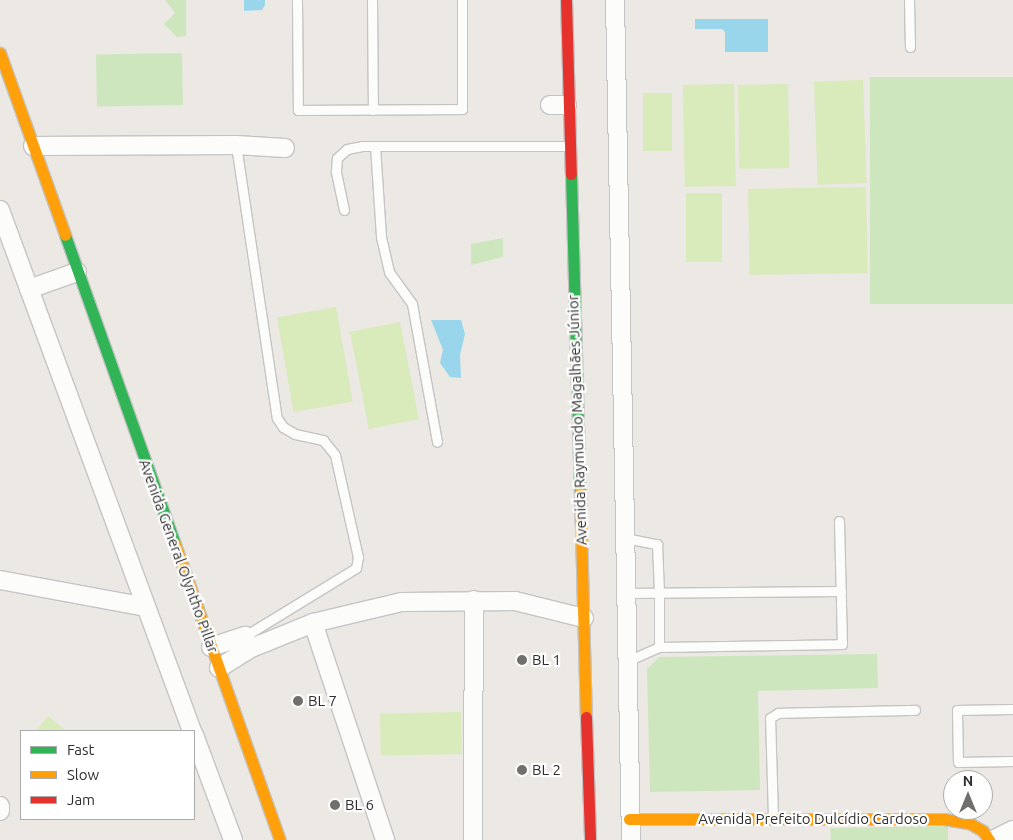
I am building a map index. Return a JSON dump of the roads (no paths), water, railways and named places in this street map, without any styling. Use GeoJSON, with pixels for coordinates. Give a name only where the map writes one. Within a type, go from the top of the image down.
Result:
{"type":"FeatureCollection","features":[{"type":"Feature","properties":{"kind":"street","name":"Avenida Raymundo Magalhães Júnior"},"geometry":{"type":"LineString","coordinates":[[566,0],[559,105],[569,146],[590,840]]}},
{"type":"Feature","properties":{"kind":"street"},"geometry":{"type":"LineString","coordinates":[[615,0],[629,819],[631,840]]}},
{"type":"Feature","properties":{"kind":"street","name":"Avenida General Olyntho Pillar"},"geometry":{"type":"LineString","coordinates":[[0,53],[280,840]]}},
{"type":"Feature","properties":{"kind":"street"},"geometry":{"type":"LineString","coordinates":[[33,146],[236,145],[285,148]]}},
{"type":"Feature","properties":{"kind":"street"},"geometry":{"type":"LineString","coordinates":[[0,210],[192,730]]}},
{"type":"Feature","properties":{"kind":"street"},"geometry":{"type":"LineString","coordinates":[[29,289],[77,272]]}},
{"type":"Feature","properties":{"kind":"street"},"geometry":{"type":"LineString","coordinates":[[0,580],[146,607]]}},
{"type":"Feature","properties":{"kind":"street"},"geometry":{"type":"LineString","coordinates":[[473,840],[474,600]]}},
{"type":"Feature","properties":{"kind":"street"},"geometry":{"type":"LineString","coordinates":[[219,668],[249,649],[313,623],[402,602],[515,601],[584,618]]}},
{"type":"Feature","properties":{"kind":"street"},"geometry":{"type":"LineString","coordinates":[[313,623],[385,840]]}},
{"type":"Feature","properties":{"kind":"street"},"geometry":{"type":"LineString","coordinates":[[211,647],[245,636]]}},
{"type":"Feature","properties":{"kind":"street"},"geometry":{"type":"LineString","coordinates":[[195,738],[233,840]]}},
{"type":"Feature","properties":{"kind":"street"},"geometry":{"type":"LineString","coordinates":[[0,806],[0,811]]}},
{"type":"Feature","properties":{"kind":"street","name":"Avenida Prefeito Dulcídio Cardoso"},"geometry":{"type":"LineString","coordinates":[[629,819],[944,819],[971,824],[983,831],[989,840]]}},
{"type":"Feature","properties":{"kind":"street"},"geometry":{"type":"LineString","coordinates":[[992,840],[1013,830]]}},
{"type":"Feature","properties":{"kind":"lane"},"geometry":{"type":"LineString","coordinates":[[297,0],[298,110],[462,109],[462,0]]}},
{"type":"Feature","properties":{"kind":"lane"},"geometry":{"type":"LineString","coordinates":[[372,0],[373,110]]}},
{"type":"Feature","properties":{"kind":"lane"},"geometry":{"type":"LineString","coordinates":[[910,0],[910,47]]}},
{"type":"Feature","properties":{"kind":"lane"},"geometry":{"type":"LineString","coordinates":[[236,145],[277,418],[283,427],[295,434],[323,440],[335,455],[358,557],[356,568],[245,636]]}},
{"type":"Feature","properties":{"kind":"lane"},"geometry":{"type":"LineString","coordinates":[[344,210],[336,171],[337,158],[347,150],[375,146],[569,146]]}},
{"type":"Feature","properties":{"kind":"lane"},"geometry":{"type":"LineString","coordinates":[[375,146],[381,237],[389,272],[412,304],[437,442]]}},
{"type":"Feature","properties":{"kind":"lane"},"geometry":{"type":"LineString","coordinates":[[627,661],[659,647],[842,644],[839,521]]}},
{"type":"Feature","properties":{"kind":"lane"},"geometry":{"type":"LineString","coordinates":[[625,538],[657,544],[659,647]]}},
{"type":"Feature","properties":{"kind":"lane"},"geometry":{"type":"LineString","coordinates":[[625,593],[841,591]]}},
{"type":"Feature","properties":{"kind":"lane"},"geometry":{"type":"LineString","coordinates":[[1013,709],[957,710],[958,762],[1013,761]]}},
{"type":"Feature","properties":{"kind":"lane"},"geometry":{"type":"LineString","coordinates":[[773,820],[770,718],[778,713],[915,710]]}},
{"type":"Feature","properties":{"kind":"water"},"geometry":{"type":"Polygon","coordinates":[[[244,0],[265,0],[265,5],[262,10],[244,11],[244,0]]]}},
{"type":"Feature","properties":{"kind":"water"},"geometry":{"type":"Polygon","coordinates":[[[695,19],[768,19],[768,52],[725,52],[725,32],[722,29],[695,29],[695,19]]]}},
{"type":"Feature","properties":{"kind":"water"},"geometry":{"type":"Polygon","coordinates":[[[431,320],[461,320],[465,334],[460,355],[461,378],[450,377],[440,363],[443,350],[431,320]]]}},
{"type":"Feature","properties":{"kind":"place","name":"BL 1"},"geometry":{"type":"Point","coordinates":[522,660]}},
{"type":"Feature","properties":{"kind":"place","name":"BL 7"},"geometry":{"type":"Point","coordinates":[298,701]}},
{"type":"Feature","properties":{"kind":"place","name":"BL 2"},"geometry":{"type":"Point","coordinates":[522,770]}},
{"type":"Feature","properties":{"kind":"place","name":"BL 6"},"geometry":{"type":"Point","coordinates":[335,805]}}]}
